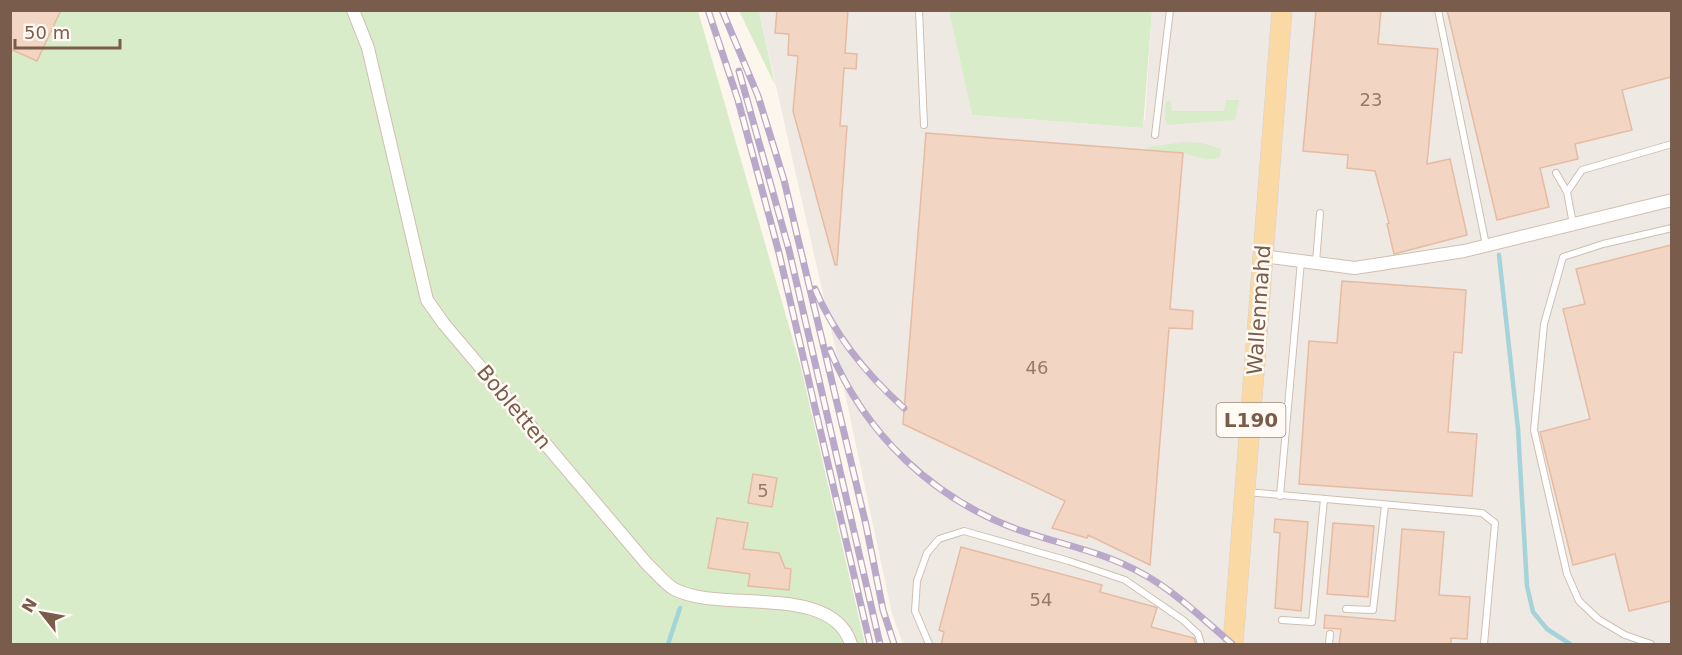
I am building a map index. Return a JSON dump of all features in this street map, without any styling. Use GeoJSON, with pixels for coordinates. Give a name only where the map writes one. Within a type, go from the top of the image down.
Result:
{"type":"FeatureCollection","features":[{"type":"Feature","properties":{"kind":"main road","name":"Wallenmahd"},"geometry":{"type":"LineString","coordinates":[[1233,645],[1282,10]]}},
{"type":"Feature","properties":{"kind":"street","name":"Bobletten"},"geometry":{"type":"LineString","coordinates":[[353,10],[368,48],[427,300],[444,324],[647,564],[674,589],[699,597],[805,607],[826,614],[844,629],[851,645]]}},
{"type":"Feature","properties":{"kind":"street"},"geometry":{"type":"LineString","coordinates":[[1262,256],[1355,268],[1464,251],[1671,200]]}},
{"type":"Feature","properties":{"kind":"lane"},"geometry":{"type":"LineString","coordinates":[[919,10],[924,125]]}},
{"type":"Feature","properties":{"kind":"lane"},"geometry":{"type":"LineString","coordinates":[[1155,135],[1170,10]]}},
{"type":"Feature","properties":{"kind":"lane"},"geometry":{"type":"LineString","coordinates":[[1438,10],[1486,245]]}},
{"type":"Feature","properties":{"kind":"lane"},"geometry":{"type":"LineString","coordinates":[[1567,192],[1582,170],[1671,144]]}},
{"type":"Feature","properties":{"kind":"lane"},"geometry":{"type":"LineString","coordinates":[[1556,173],[1567,192],[1574,224]]}},
{"type":"Feature","properties":{"kind":"lane"},"geometry":{"type":"LineString","coordinates":[[1316,263],[1320,213]]}},
{"type":"Feature","properties":{"kind":"lane"},"geometry":{"type":"LineString","coordinates":[[1652,645],[1625,635],[1598,619],[1579,601],[1567,574],[1534,430],[1544,324],[1563,257],[1603,244],[1671,228]]}},
{"type":"Feature","properties":{"kind":"lane"},"geometry":{"type":"LineString","coordinates":[[1280,495],[1301,261]]}},
{"type":"Feature","properties":{"kind":"lane"},"geometry":{"type":"LineString","coordinates":[[1245,492],[1482,513],[1495,523],[1484,645]]}},
{"type":"Feature","properties":{"kind":"lane"},"geometry":{"type":"LineString","coordinates":[[1282,621],[1312,622],[1324,499]]}},
{"type":"Feature","properties":{"kind":"lane"},"geometry":{"type":"LineString","coordinates":[[1346,609],[1373,610],[1385,505]]}},
{"type":"Feature","properties":{"kind":"lane"},"geometry":{"type":"LineString","coordinates":[[929,645],[915,611],[917,581],[927,553],[939,539],[964,531],[1069,561],[1125,580],[1183,620],[1198,634],[1201,645]]}},
{"type":"Feature","properties":{"kind":"lane"},"geometry":{"type":"LineString","coordinates":[[1329,645],[1330,634]]}},
{"type":"Feature","properties":{"kind":"shaded area"},"geometry":{"type":"Polygon","coordinates":[[[759,11],[949,11],[972,115],[1142,128],[1145,118],[1152,11],[1671,11],[1671,644],[903,644],[892,614],[837,356],[759,11]]]}},
{"type":"Feature","properties":{"kind":"green space"},"geometry":{"type":"Polygon","coordinates":[[[10,11],[698,11],[801,368],[865,644],[11,644],[10,11]]]}},
{"type":"Feature","properties":{"kind":"green space"},"geometry":{"type":"Polygon","coordinates":[[[739,11],[759,11],[775,85],[740,13],[739,11]]]}},
{"type":"Feature","properties":{"kind":"green space"},"geometry":{"type":"Polygon","coordinates":[[[949,11],[1152,11],[1143,128],[972,115],[949,11]]]}},
{"type":"Feature","properties":{"kind":"green space"},"geometry":{"type":"Polygon","coordinates":[[[1171,100],[1172,111],[1224,111],[1226,100],[1239,100],[1234,120],[1168,125],[1165,120],[1166,102],[1171,100]]]}},
{"type":"Feature","properties":{"kind":"green space"},"geometry":{"type":"Polygon","coordinates":[[[1183,142],[1202,143],[1221,149],[1220,157],[1205,159],[1179,152],[1145,150],[1149,147],[1183,142]]]}},
{"type":"Feature","properties":{"kind":"building"},"geometry":{"type":"Polygon","coordinates":[[[10,10],[61,10],[37,61],[10,49],[10,10]]]}},
{"type":"Feature","properties":{"kind":"building"},"geometry":{"type":"Polygon","coordinates":[[[777,10],[848,10],[845,53],[857,54],[856,69],[844,68],[840,126],[847,126],[837,265],[835,265],[793,111],[798,56],[788,55],[789,34],[775,33],[777,10]]]}},
{"type":"Feature","properties":{"kind":"building"},"geometry":{"type":"Polygon","coordinates":[[[1316,10],[1381,10],[1378,44],[1438,49],[1427,164],[1450,159],[1467,235],[1394,254],[1387,224],[1389,223],[1375,171],[1347,168],[1348,155],[1303,151],[1316,10]]]}},
{"type":"Feature","properties":{"kind":"building"},"geometry":{"type":"Polygon","coordinates":[[[1447,10],[1671,10],[1671,77],[1622,90],[1632,130],[1575,144],[1578,159],[1540,168],[1549,207],[1497,220],[1447,10]]]}},
{"type":"Feature","properties":{"kind":"building"},"geometry":{"type":"Polygon","coordinates":[[[926,133],[1183,153],[1170,309],[1193,311],[1192,329],[1169,328],[1150,565],[1088,535],[1087,538],[1052,528],[1065,501],[903,424],[926,133]]]}},
{"type":"Feature","properties":{"kind":"building"},"geometry":{"type":"Polygon","coordinates":[[[1671,245],[1671,601],[1629,611],[1615,554],[1573,565],[1540,432],[1590,419],[1563,309],[1585,304],[1576,269],[1671,245]]]}},
{"type":"Feature","properties":{"kind":"building"},"geometry":{"type":"Polygon","coordinates":[[[1342,281],[1466,290],[1462,353],[1454,352],[1448,432],[1477,434],[1472,496],[1299,484],[1309,341],[1337,343],[1342,281]]]}},
{"type":"Feature","properties":{"kind":"building"},"geometry":{"type":"Polygon","coordinates":[[[753,474],[777,478],[772,507],[748,503],[753,474]]]}},
{"type":"Feature","properties":{"kind":"building"},"geometry":{"type":"Polygon","coordinates":[[[717,518],[748,523],[743,549],[779,553],[785,568],[791,569],[789,590],[748,586],[750,574],[708,568],[717,518]]]}},
{"type":"Feature","properties":{"kind":"building"},"geometry":{"type":"Polygon","coordinates":[[[1275,519],[1308,522],[1301,611],[1275,608],[1280,533],[1274,532],[1275,519]]]}},
{"type":"Feature","properties":{"kind":"building"},"geometry":{"type":"Polygon","coordinates":[[[1333,523],[1374,526],[1368,597],[1327,594],[1333,523]]]}},
{"type":"Feature","properties":{"kind":"building"},"geometry":{"type":"Polygon","coordinates":[[[1402,529],[1444,532],[1439,595],[1470,597],[1467,639],[1451,638],[1451,645],[1339,645],[1341,629],[1324,628],[1325,615],[1395,621],[1402,529]]]}},
{"type":"Feature","properties":{"kind":"building"},"geometry":{"type":"Polygon","coordinates":[[[961,547],[1102,585],[1100,592],[1155,607],[1157,608],[1151,627],[1194,638],[1196,645],[941,645],[944,632],[939,630],[961,547]]]}},
{"type":"Feature","properties":{"kind":"waterway"},"geometry":{"type":"LineString","coordinates":[[1499,255],[1518,429],[1527,586],[1533,612],[1547,629],[1570,644]]}},
{"type":"Feature","properties":{"kind":"waterway"},"geometry":{"type":"LineString","coordinates":[[668,644],[680,608]]}},
{"type":"Feature","properties":{"kind":"railway"},"geometry":{"type":"LineString","coordinates":[[708,10],[738,100],[779,253],[870,644]]}},
{"type":"Feature","properties":{"kind":"railway"},"geometry":{"type":"LineString","coordinates":[[722,10],[758,96],[784,180],[866,525],[883,610],[894,644]]}},
{"type":"Feature","properties":{"kind":"railway"},"geometry":{"type":"LineString","coordinates":[[739,71],[789,250],[880,644]]}},
{"type":"Feature","properties":{"kind":"railway"},"geometry":{"type":"LineString","coordinates":[[815,289],[832,323],[864,368],[904,408]]}},
{"type":"Feature","properties":{"kind":"railway"},"geometry":{"type":"LineString","coordinates":[[830,350],[862,409],[905,460],[931,482],[958,501],[988,517],[1019,530],[1112,560],[1143,574],[1178,598],[1232,644]]}}]}
